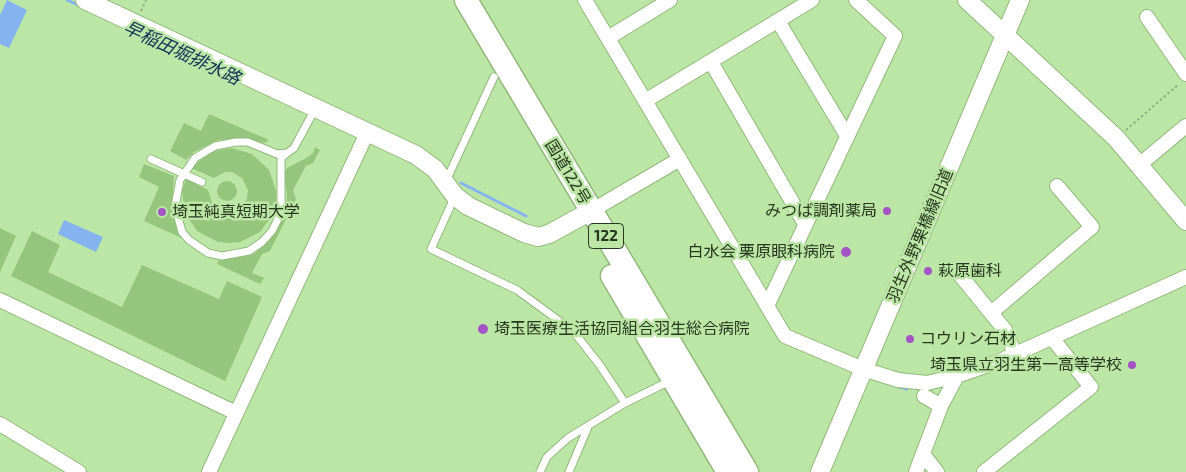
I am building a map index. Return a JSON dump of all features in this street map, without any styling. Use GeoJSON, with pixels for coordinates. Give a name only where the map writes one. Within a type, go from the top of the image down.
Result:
{"type":"FeatureCollection","features":[{"type":"Feature","properties":{"kind":"highway","name":"国道122号"},"geometry":{"type":"LineString","coordinates":[[449,0],[494,77],[584,214],[747,472]]}},
{"type":"Feature","properties":{"kind":"highway","name":"国道122号"},"geometry":{"type":"LineString","coordinates":[[466,0],[673,380],[728,472]]}},
{"type":"Feature","properties":{"kind":"street"},"geometry":{"type":"LineString","coordinates":[[84,0],[427,161],[450,189],[475,210],[524,233],[538,236],[549,234],[680,159]]}},
{"type":"Feature","properties":{"kind":"street"},"geometry":{"type":"LineString","coordinates":[[585,0],[785,336],[862,369],[898,380],[927,383],[957,376],[1015,354],[1186,276]]}},
{"type":"Feature","properties":{"kind":"street"},"geometry":{"type":"LineString","coordinates":[[608,38],[670,0]]}},
{"type":"Feature","properties":{"kind":"street"},"geometry":{"type":"LineString","coordinates":[[645,101],[812,0]]}},
{"type":"Feature","properties":{"kind":"street"},"geometry":{"type":"LineString","coordinates":[[767,306],[895,36],[856,0]]}},
{"type":"Feature","properties":{"kind":"street"},"geometry":{"type":"LineString","coordinates":[[967,0],[1116,138],[1186,221]]}},
{"type":"Feature","properties":{"kind":"street","name":"羽生外野栗橋線旧道"},"geometry":{"type":"LineString","coordinates":[[820,472],[862,369],[1020,0]]}},
{"type":"Feature","properties":{"kind":"street"},"geometry":{"type":"LineString","coordinates":[[1147,17],[1182,79]]}},
{"type":"Feature","properties":{"kind":"street"},"geometry":{"type":"LineString","coordinates":[[778,21],[847,136]]}},
{"type":"Feature","properties":{"kind":"street"},"geometry":{"type":"LineString","coordinates":[[711,62],[805,224]]}},
{"type":"Feature","properties":{"kind":"street"},"geometry":{"type":"LineString","coordinates":[[1138,166],[1186,126]]}},
{"type":"Feature","properties":{"kind":"street"},"geometry":{"type":"LineString","coordinates":[[209,472],[367,133]]}},
{"type":"Feature","properties":{"kind":"street"},"geometry":{"type":"LineString","coordinates":[[991,313],[1092,227],[1057,186]]}},
{"type":"Feature","properties":{"kind":"street"},"geometry":{"type":"LineString","coordinates":[[956,270],[1005,330],[1015,354]]}},
{"type":"Feature","properties":{"kind":"street"},"geometry":{"type":"LineString","coordinates":[[1,304],[236,413]]}},
{"type":"Feature","properties":{"kind":"street"},"geometry":{"type":"LineString","coordinates":[[984,472],[1091,387],[1052,338]]}},
{"type":"Feature","properties":{"kind":"street"},"geometry":{"type":"LineString","coordinates":[[916,472],[940,406],[957,376]]}},
{"type":"Feature","properties":{"kind":"street"},"geometry":{"type":"LineString","coordinates":[[924,396],[940,406]]}},
{"type":"Feature","properties":{"kind":"street"},"geometry":{"type":"LineString","coordinates":[[0,424],[79,472]]}},
{"type":"Feature","properties":{"kind":"street"},"geometry":{"type":"LineString","coordinates":[[923,454],[937,472]]}},
{"type":"Feature","properties":{"kind":"lane"},"geometry":{"type":"LineString","coordinates":[[494,77],[450,189],[431,249],[517,290],[573,331],[599,364],[625,403]]}},
{"type":"Feature","properties":{"kind":"lane"},"geometry":{"type":"LineString","coordinates":[[288,153],[278,154],[248,142],[225,143],[203,151],[183,172],[176,193],[175,206],[182,232],[196,247],[208,254],[236,255],[249,251],[262,242],[277,223],[281,213],[281,158],[288,153],[294,148],[315,108]]}},
{"type":"Feature","properties":{"kind":"lane"},"geometry":{"type":"LineString","coordinates":[[152,159],[202,182]]}},
{"type":"Feature","properties":{"kind":"lane"},"geometry":{"type":"LineString","coordinates":[[540,472],[547,457],[568,438],[625,403],[673,380]]}},
{"type":"Feature","properties":{"kind":"lane"},"geometry":{"type":"LineString","coordinates":[[569,472],[588,426]]}},
{"type":"Feature","properties":{"kind":"path"},"geometry":{"type":"LineString","coordinates":[[1116,138],[1182,79]]}},
{"type":"Feature","properties":{"kind":"green space"},"geometry":{"type":"Polygon","coordinates":[[[209,114],[269,140],[265,143],[240,138],[218,140],[194,152],[186,160],[170,151],[184,123],[201,131],[209,114]]]}},
{"type":"Feature","properties":{"kind":"green space"},"geometry":{"type":"Polygon","coordinates":[[[315,147],[320,150],[313,163],[306,166],[293,190],[296,199],[270,251],[262,254],[252,273],[264,278],[260,284],[217,264],[220,258],[235,258],[254,254],[269,241],[286,212],[287,194],[284,174],[287,168],[313,153],[315,147]]]}},
{"type":"Feature","properties":{"kind":"green space"},"geometry":{"type":"Polygon","coordinates":[[[232,148],[252,154],[269,170],[276,191],[276,202],[274,213],[260,232],[240,242],[229,243],[218,242],[197,231],[185,213],[182,191],[186,179],[208,190],[212,203],[216,208],[223,212],[237,211],[247,199],[248,190],[242,178],[232,172],[225,172],[214,178],[191,168],[210,152],[232,148]]]}},
{"type":"Feature","properties":{"kind":"green space"},"geometry":{"type":"Polygon","coordinates":[[[144,164],[174,176],[172,207],[176,224],[184,239],[144,221],[159,187],[139,177],[144,164]]]}},
{"type":"Feature","properties":{"kind":"green space"},"geometry":{"type":"Polygon","coordinates":[[[227,181],[234,184],[237,191],[234,198],[227,201],[220,198],[217,191],[220,184],[227,181]]]}},
{"type":"Feature","properties":{"kind":"green space"},"geometry":{"type":"Polygon","coordinates":[[[0,228],[16,236],[0,272],[0,228]]]}},
{"type":"Feature","properties":{"kind":"green space"},"geometry":{"type":"Polygon","coordinates":[[[32,231],[60,245],[48,272],[122,307],[142,265],[219,299],[227,281],[262,297],[225,381],[11,276],[32,231]]]}},
{"type":"Feature","properties":{"kind":"water"},"geometry":{"type":"Polygon","coordinates":[[[7,0],[27,10],[9,48],[0,44],[0,15],[7,0]]]}},
{"type":"Feature","properties":{"kind":"water"},"geometry":{"type":"Polygon","coordinates":[[[64,220],[103,237],[96,252],[58,234],[64,220]]]}},
{"type":"Feature","properties":{"kind":"waterway","name":"早稲田堀排水路"},"geometry":{"type":"LineString","coordinates":[[67,0],[80,6]]}},
{"type":"Feature","properties":{"kind":"waterway","name":"早稲田堀排水路"},"geometry":{"type":"LineString","coordinates":[[461,183],[526,216]]}},
{"type":"Feature","properties":{"kind":"waterway","name":"早稲田堀排水路"},"geometry":{"type":"LineString","coordinates":[[886,383],[907,389]]}},
{"type":"Feature","properties":{"kind":"place","name":"みつば調剤薬局"},"geometry":{"type":"Point","coordinates":[887,211]}},
{"type":"Feature","properties":{"kind":"place","name":"埼玉純真短期大学"},"geometry":{"type":"Point","coordinates":[162,212]}},
{"type":"Feature","properties":{"kind":"place","name":"白水会 栗原眼科病院"},"geometry":{"type":"Point","coordinates":[846,252]}},
{"type":"Feature","properties":{"kind":"place","name":"萩原歯科"},"geometry":{"type":"Point","coordinates":[928,271]}},
{"type":"Feature","properties":{"kind":"place","name":"埼玉医療生活協同組合羽生総合病院"},"geometry":{"type":"Point","coordinates":[483,329]}},
{"type":"Feature","properties":{"kind":"place","name":"コウリン石材"},"geometry":{"type":"Point","coordinates":[910,339]}},
{"type":"Feature","properties":{"kind":"place","name":"埼玉県立羽生第一高等学校"},"geometry":{"type":"Point","coordinates":[1132,365]}}]}
